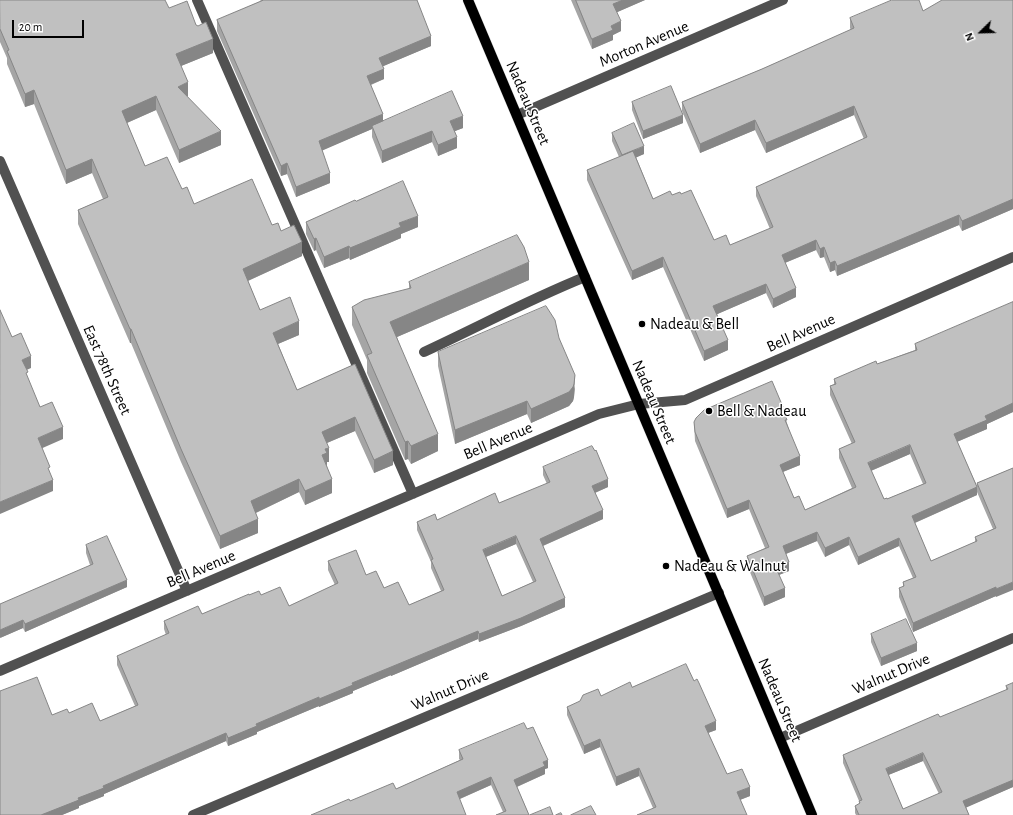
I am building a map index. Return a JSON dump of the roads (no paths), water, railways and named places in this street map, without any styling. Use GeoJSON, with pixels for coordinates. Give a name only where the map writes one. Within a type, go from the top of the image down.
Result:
{"type":"FeatureCollection","features":[{"type":"Feature","properties":{"kind":"main road","name":"Nadeau Street"},"geometry":{"type":"LineString","coordinates":[[468,0],[812,815]]}},
{"type":"Feature","properties":{"kind":"street"},"geometry":{"type":"LineString","coordinates":[[197,0],[413,494]]}},
{"type":"Feature","properties":{"kind":"street","name":"Morton Avenue"},"geometry":{"type":"LineString","coordinates":[[517,115],[784,0]]}},
{"type":"Feature","properties":{"kind":"street","name":"East 78th Street"},"geometry":{"type":"LineString","coordinates":[[0,161],[187,591]]}},
{"type":"Feature","properties":{"kind":"street","name":"Bell Avenue"},"geometry":{"type":"LineString","coordinates":[[0,671],[599,414],[639,404],[685,400],[1013,257]]}},
{"type":"Feature","properties":{"kind":"street"},"geometry":{"type":"LineString","coordinates":[[424,352],[481,326],[544,293],[585,277]]}},
{"type":"Feature","properties":{"kind":"street","name":"Walnut Drive"},"geometry":{"type":"LineString","coordinates":[[193,815],[719,594]]}},
{"type":"Feature","properties":{"kind":"street","name":"Walnut Drive"},"geometry":{"type":"LineString","coordinates":[[780,738],[1013,638]]}},
{"type":"Feature","properties":{"kind":"place","name":"Nadeau & Bell"},"geometry":{"type":"Point","coordinates":[642,324]}},
{"type":"Feature","properties":{"kind":"place","name":"Bell & Nadeau"},"geometry":{"type":"Point","coordinates":[709,411]}},
{"type":"Feature","properties":{"kind":"place","name":"Nadeau & Walnut"},"geometry":{"type":"Point","coordinates":[666,566]}}]}
